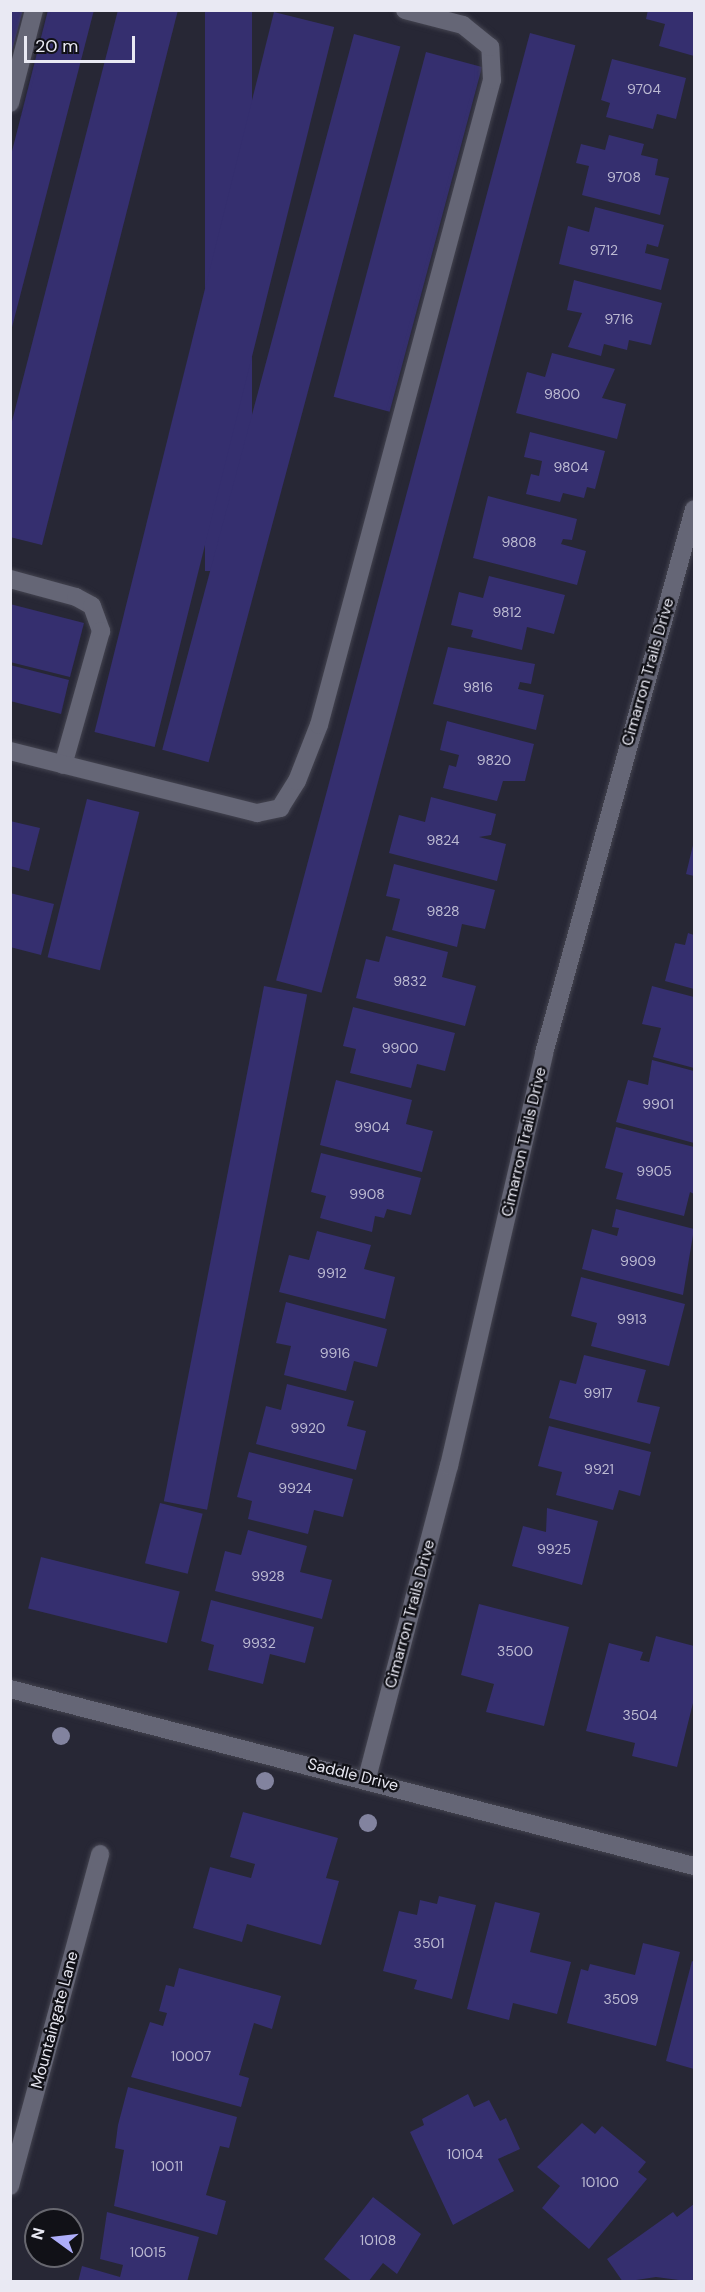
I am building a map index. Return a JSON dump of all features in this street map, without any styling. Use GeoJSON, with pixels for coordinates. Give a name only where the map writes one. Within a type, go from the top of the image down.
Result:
{"type":"FeatureCollection","features":[{"type":"Feature","properties":{"kind":"street"},"geometry":{"type":"LineString","coordinates":[[10,103],[34,10]]}},
{"type":"Feature","properties":{"kind":"street"},"geometry":{"type":"LineString","coordinates":[[10,751],[257,813],[280,808],[297,781],[319,725],[492,80],[490,46],[463,25],[405,10]]}},
{"type":"Feature","properties":{"kind":"street","name":"Cimarron Trails Drive"},"geometry":{"type":"LineString","coordinates":[[367,1778],[449,1466],[544,1053],[694,509]]}},
{"type":"Feature","properties":{"kind":"street"},"geometry":{"type":"LineString","coordinates":[[10,579],[76,597],[92,606],[100,631],[63,765]]}},
{"type":"Feature","properties":{"kind":"street","name":"Saddle Drive"},"geometry":{"type":"LineString","coordinates":[[10,1689],[367,1778],[694,1866]]}},
{"type":"Feature","properties":{"kind":"street","name":"Mountaingate Lane"},"geometry":{"type":"LineString","coordinates":[[10,2186],[100,1854]]}},
{"type":"Feature","properties":{"kind":"building"},"geometry":{"type":"Polygon","coordinates":[[[10,10],[23,10],[11,55],[10,55],[10,10]]]}},
{"type":"Feature","properties":{"kind":"building"},"geometry":{"type":"Polygon","coordinates":[[[48,10],[94,10],[11,331],[10,159],[48,10]]]}},
{"type":"Feature","properties":{"kind":"building"},"geometry":{"type":"Polygon","coordinates":[[[118,10],[178,10],[42,545],[10,537],[10,429],[118,10]]]}},
{"type":"Feature","properties":{"kind":"building"},"geometry":{"type":"Polygon","coordinates":[[[205,10],[252,10],[252,571],[205,571],[205,10]]]}},
{"type":"Feature","properties":{"kind":"building"},"geometry":{"type":"Polygon","coordinates":[[[648,10],[694,10],[694,56],[659,46],[665,24],[646,19],[648,10]]]}},
{"type":"Feature","properties":{"kind":"building"},"geometry":{"type":"Polygon","coordinates":[[[274,12],[334,27],[155,747],[94,732],[274,12]]]}},
{"type":"Feature","properties":{"kind":"building"},"geometry":{"type":"Polygon","coordinates":[[[530,33],[575,45],[321,993],[276,981],[530,33]]]}},
{"type":"Feature","properties":{"kind":"building"},"geometry":{"type":"Polygon","coordinates":[[[354,34],[400,46],[209,762],[162,750],[354,34]]]}},
{"type":"Feature","properties":{"kind":"building"},"geometry":{"type":"Polygon","coordinates":[[[426,52],[482,67],[390,412],[334,397],[426,52]]]}},
{"type":"Feature","properties":{"kind":"building"},"geometry":{"type":"Polygon","coordinates":[[[612,59],[686,78],[676,119],[657,114],[653,129],[606,117],[610,103],[601,100],[612,59]]]}},
{"type":"Feature","properties":{"kind":"building"},"geometry":{"type":"Polygon","coordinates":[[[609,135],[644,144],[641,155],[658,159],[655,175],[669,178],[660,215],[582,195],[589,166],[576,163],[581,144],[605,150],[609,135]]]}},
{"type":"Feature","properties":{"kind":"building"},"geometry":{"type":"Polygon","coordinates":[[[595,207],[664,225],[658,247],[647,244],[645,253],[669,259],[661,290],[559,264],[568,226],[589,232],[595,207]]]}},
{"type":"Feature","properties":{"kind":"building"},"geometry":{"type":"Polygon","coordinates":[[[574,280],[662,303],[651,345],[629,340],[627,350],[604,344],[601,356],[568,347],[582,313],[567,310],[574,280]]]}},
{"type":"Feature","properties":{"kind":"building"},"geometry":{"type":"Polygon","coordinates":[[[552,353],[615,369],[602,398],[626,404],[617,439],[516,413],[527,372],[545,377],[552,353]]]}},
{"type":"Feature","properties":{"kind":"building"},"geometry":{"type":"Polygon","coordinates":[[[530,432],[605,451],[595,489],[587,487],[584,498],[563,493],[560,502],[526,494],[531,474],[539,476],[542,461],[524,457],[530,432]]]}},
{"type":"Feature","properties":{"kind":"building"},"geometry":{"type":"Polygon","coordinates":[[[488,496],[577,519],[572,540],[563,539],[561,544],[586,551],[577,585],[473,558],[488,496]]]}},
{"type":"Feature","properties":{"kind":"building"},"geometry":{"type":"Polygon","coordinates":[[[489,576],[565,595],[554,634],[527,627],[522,650],[471,637],[473,630],[451,625],[459,592],[483,598],[489,576]]]}},
{"type":"Feature","properties":{"kind":"building"},"geometry":{"type":"Polygon","coordinates":[[[10,604],[84,623],[70,677],[10,662],[10,604]]]}},
{"type":"Feature","properties":{"kind":"building"},"geometry":{"type":"Polygon","coordinates":[[[448,647],[535,664],[531,684],[520,682],[518,689],[544,695],[536,730],[433,704],[448,647]]]}},
{"type":"Feature","properties":{"kind":"building"},"geometry":{"type":"Polygon","coordinates":[[[10,665],[69,680],[61,714],[10,701],[10,665]]]}},
{"type":"Feature","properties":{"kind":"building"},"geometry":{"type":"Polygon","coordinates":[[[447,721],[534,744],[525,781],[503,781],[497,801],[443,788],[449,765],[456,767],[459,755],[440,750],[447,721]]]}},
{"type":"Feature","properties":{"kind":"building"},"geometry":{"type":"Polygon","coordinates":[[[431,797],[496,814],[491,835],[479,837],[506,844],[497,881],[389,853],[399,815],[425,822],[431,797]]]}},
{"type":"Feature","properties":{"kind":"building"},"geometry":{"type":"Polygon","coordinates":[[[87,799],[139,812],[100,970],[48,957],[87,799]]]}},
{"type":"Feature","properties":{"kind":"building"},"geometry":{"type":"Polygon","coordinates":[[[10,821],[40,828],[29,871],[10,866],[10,821]]]}},
{"type":"Feature","properties":{"kind":"building"},"geometry":{"type":"Polygon","coordinates":[[[694,841],[694,876],[686,874],[694,841]]]}},
{"type":"Feature","properties":{"kind":"building"},"geometry":{"type":"Polygon","coordinates":[[[394,864],[495,890],[485,929],[462,924],[457,947],[392,930],[400,899],[386,896],[394,864]]]}},
{"type":"Feature","properties":{"kind":"building"},"geometry":{"type":"Polygon","coordinates":[[[10,893],[54,904],[41,955],[10,947],[10,893]]]}},
{"type":"Feature","properties":{"kind":"building"},"geometry":{"type":"Polygon","coordinates":[[[688,933],[694,935],[694,989],[665,981],[675,943],[685,945],[688,933]]]}},
{"type":"Feature","properties":{"kind":"building"},"geometry":{"type":"Polygon","coordinates":[[[386,936],[448,952],[442,977],[476,986],[465,1026],[356,998],[366,959],[379,962],[386,936]]]}},
{"type":"Feature","properties":{"kind":"building"},"geometry":{"type":"Polygon","coordinates":[[[264,986],[307,994],[207,1510],[164,1501],[264,986]]]}},
{"type":"Feature","properties":{"kind":"building"},"geometry":{"type":"Polygon","coordinates":[[[652,986],[694,997],[694,1068],[653,1057],[661,1028],[642,1024],[652,986]]]}},
{"type":"Feature","properties":{"kind":"building"},"geometry":{"type":"Polygon","coordinates":[[[353,1007],[455,1033],[445,1071],[417,1064],[411,1088],[350,1073],[356,1049],[343,1046],[353,1007]]]}},
{"type":"Feature","properties":{"kind":"building"},"geometry":{"type":"Polygon","coordinates":[[[652,1060],[694,1071],[694,1143],[616,1122],[628,1080],[648,1085],[652,1060]]]}},
{"type":"Feature","properties":{"kind":"building"},"geometry":{"type":"Polygon","coordinates":[[[336,1080],[412,1100],[406,1124],[433,1131],[422,1172],[320,1145],[336,1080]]]}},
{"type":"Feature","properties":{"kind":"building"},"geometry":{"type":"Polygon","coordinates":[[[616,1127],[694,1147],[694,1194],[690,1192],[684,1216],[616,1199],[623,1173],[605,1168],[616,1127]]]}},
{"type":"Feature","properties":{"kind":"building"},"geometry":{"type":"Polygon","coordinates":[[[321,1153],[421,1178],[411,1215],[387,1209],[384,1218],[375,1216],[372,1232],[320,1218],[326,1196],[311,1192],[321,1153]]]}},
{"type":"Feature","properties":{"kind":"building"},"geometry":{"type":"Polygon","coordinates":[[[616,1209],[694,1229],[683,1295],[582,1269],[592,1229],[617,1236],[619,1228],[612,1227],[616,1209]]]}},
{"type":"Feature","properties":{"kind":"building"},"geometry":{"type":"Polygon","coordinates":[[[317,1231],[371,1245],[364,1269],[395,1277],[385,1319],[279,1292],[289,1255],[309,1260],[317,1231]]]}},
{"type":"Feature","properties":{"kind":"building"},"geometry":{"type":"Polygon","coordinates":[[[581,1277],[685,1304],[669,1366],[591,1346],[597,1323],[571,1316],[581,1277]]]}},
{"type":"Feature","properties":{"kind":"building"},"geometry":{"type":"Polygon","coordinates":[[[286,1302],[387,1329],[377,1367],[354,1361],[346,1391],[284,1375],[291,1346],[276,1343],[286,1302]]]}},
{"type":"Feature","properties":{"kind":"building"},"geometry":{"type":"Polygon","coordinates":[[[584,1355],[646,1370],[637,1402],[660,1407],[650,1444],[549,1418],[560,1380],[576,1384],[584,1355]]]}},
{"type":"Feature","properties":{"kind":"building"},"geometry":{"type":"Polygon","coordinates":[[[287,1384],[354,1401],[347,1426],[366,1431],[356,1470],[256,1444],[266,1406],[281,1410],[287,1384]]]}},
{"type":"Feature","properties":{"kind":"building"},"geometry":{"type":"Polygon","coordinates":[[[549,1426],[651,1452],[640,1496],[619,1490],[613,1510],[556,1495],[562,1472],[538,1466],[549,1426]]]}},
{"type":"Feature","properties":{"kind":"building"},"geometry":{"type":"Polygon","coordinates":[[[249,1452],[353,1479],[343,1517],[314,1510],[308,1534],[248,1519],[252,1501],[237,1497],[249,1452]]]}},
{"type":"Feature","properties":{"kind":"building"},"geometry":{"type":"Polygon","coordinates":[[[160,1503],[203,1514],[188,1574],[145,1563],[160,1503]]]}},
{"type":"Feature","properties":{"kind":"building"},"geometry":{"type":"Polygon","coordinates":[[[547,1508],[598,1521],[582,1585],[512,1566],[523,1526],[546,1532],[547,1508]]]}},
{"type":"Feature","properties":{"kind":"building"},"geometry":{"type":"Polygon","coordinates":[[[248,1530],[307,1546],[300,1572],[332,1580],[322,1619],[215,1591],[225,1551],[241,1555],[248,1530]]]}},
{"type":"Feature","properties":{"kind":"building"},"geometry":{"type":"Polygon","coordinates":[[[41,1557],[180,1592],[167,1643],[28,1608],[41,1557]]]}},
{"type":"Feature","properties":{"kind":"building"},"geometry":{"type":"Polygon","coordinates":[[[211,1600],[314,1627],[305,1663],[270,1654],[263,1684],[208,1670],[214,1645],[201,1641],[211,1600]]]}},
{"type":"Feature","properties":{"kind":"building"},"geometry":{"type":"Polygon","coordinates":[[[479,1604],[569,1627],[544,1726],[486,1712],[494,1684],[461,1675],[479,1604]]]}},
{"type":"Feature","properties":{"kind":"building"},"geometry":{"type":"Polygon","coordinates":[[[656,1636],[694,1646],[694,1699],[677,1767],[632,1756],[635,1743],[586,1731],[609,1643],[643,1652],[640,1660],[649,1662],[656,1636]]]}},
{"type":"Feature","properties":{"kind":"building"},"geometry":{"type":"Polygon","coordinates":[[[243,1812],[338,1838],[326,1878],[339,1881],[321,1945],[247,1924],[242,1942],[193,1928],[210,1867],[251,1878],[255,1864],[230,1857],[243,1812]]]}},
{"type":"Feature","properties":{"kind":"building"},"geometry":{"type":"Polygon","coordinates":[[[439,1896],[476,1905],[452,1999],[414,1989],[417,1980],[383,1971],[399,1911],[417,1915],[420,1900],[437,1904],[439,1896]]]}},
{"type":"Feature","properties":{"kind":"building"},"geometry":{"type":"Polygon","coordinates":[[[495,1902],[540,1913],[530,1952],[571,1962],[557,2014],[513,2003],[509,2020],[467,2009],[495,1902]]]}},
{"type":"Feature","properties":{"kind":"building"},"geometry":{"type":"Polygon","coordinates":[[[643,1943],[680,1952],[656,2046],[567,2023],[581,1969],[588,1971],[590,1964],[635,1975],[643,1943]]]}},
{"type":"Feature","properties":{"kind":"building"},"geometry":{"type":"Polygon","coordinates":[[[692,1961],[694,1962],[694,2069],[666,2061],[692,1961]]]}},
{"type":"Feature","properties":{"kind":"building"},"geometry":{"type":"Polygon","coordinates":[[[179,1968],[281,1996],[272,2029],[254,2023],[239,2075],[249,2078],[241,2107],[131,2077],[150,2022],[163,2026],[167,2013],[159,2011],[166,1985],[174,1987],[179,1968]]]}},
{"type":"Feature","properties":{"kind":"building"},"geometry":{"type":"Polygon","coordinates":[[[128,2087],[237,2117],[229,2148],[220,2146],[206,2195],[226,2201],[217,2235],[114,2206],[124,2150],[115,2148],[118,2125],[128,2087]]]}},
{"type":"Feature","properties":{"kind":"building"},"geometry":{"type":"Polygon","coordinates":[[[468,2094],[474,2107],[489,2100],[500,2121],[506,2118],[520,2149],[498,2159],[514,2191],[453,2225],[410,2132],[424,2125],[422,2119],[468,2094]]]}},
{"type":"Feature","properties":{"kind":"building"},"geometry":{"type":"Polygon","coordinates":[[[582,2123],[595,2134],[602,2126],[646,2162],[638,2172],[647,2179],[589,2249],[542,2208],[560,2186],[537,2167],[582,2123]]]}},
{"type":"Feature","properties":{"kind":"building"},"geometry":{"type":"Polygon","coordinates":[[[373,2197],[421,2234],[397,2274],[383,2263],[368,2282],[353,2282],[324,2259],[373,2197]]]}},
{"type":"Feature","properties":{"kind":"building"},"geometry":{"type":"Polygon","coordinates":[[[694,2204],[694,2282],[656,2277],[623,2282],[607,2259],[673,2212],[677,2217],[694,2204]]]}},
{"type":"Feature","properties":{"kind":"building"},"geometry":{"type":"Polygon","coordinates":[[[107,2212],[199,2237],[187,2282],[78,2282],[82,2268],[84,2267],[120,2277],[123,2265],[100,2259],[107,2212]]]}}]}
